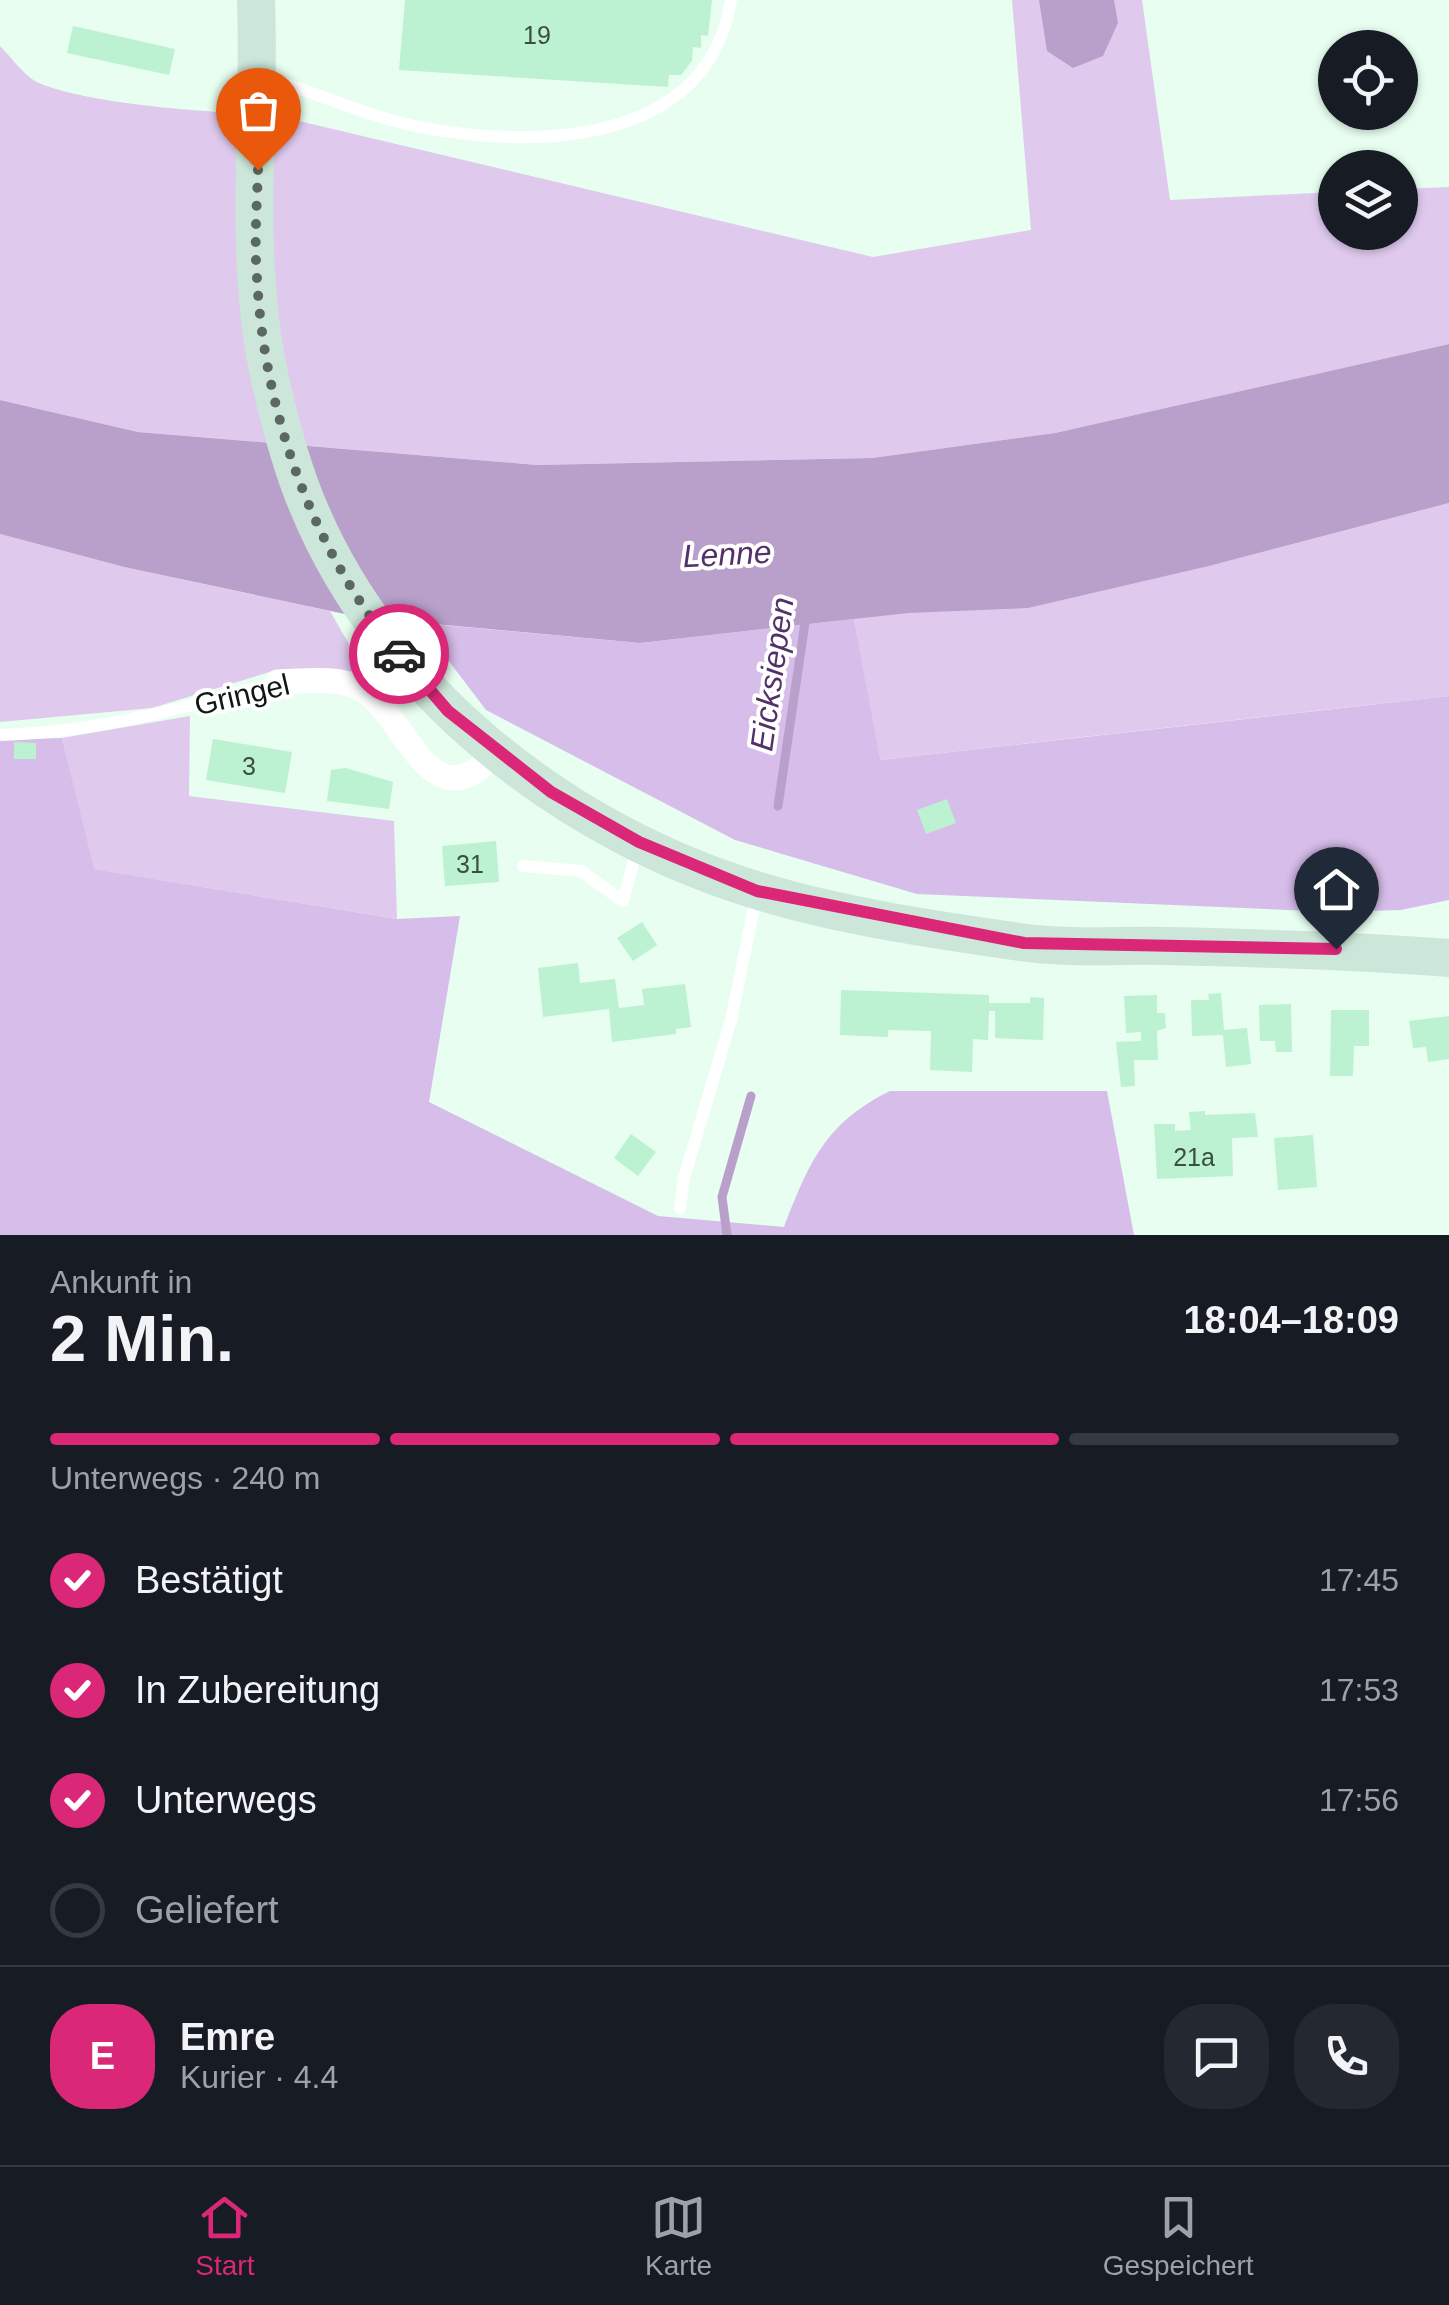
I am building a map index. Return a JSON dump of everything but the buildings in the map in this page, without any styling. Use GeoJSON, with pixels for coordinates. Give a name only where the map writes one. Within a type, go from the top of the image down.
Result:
{"type":"FeatureCollection","features":[{"type":"Feature","properties":{"kind":"street"},"geometry":{"type":"LineString","coordinates":[[256,0],[256,278],[270,381],[307,505],[350,588],[448,711],[496,752],[551,792],[639,842],[757,891],[1024,943],[1336,949],[1449,958]]}},
{"type":"Feature","properties":{"kind":"street","name":"Gringel"},"geometry":{"type":"LineString","coordinates":[[278,682],[340,681],[364,690],[387,711],[422,764],[444,774],[462,776],[486,764],[496,752]]}},
{"type":"Feature","properties":{"kind":"lane"},"geometry":{"type":"LineString","coordinates":[[259,76],[411,125],[520,136],[592,132],[634,119],[679,97],[719,46],[731,0]]}},
{"type":"Feature","properties":{"kind":"lane","name":"Gringel"},"geometry":{"type":"LineString","coordinates":[[0,735],[50,734],[168,712],[278,682]]}},
{"type":"Feature","properties":{"kind":"lane"},"geometry":{"type":"LineString","coordinates":[[523,866],[582,871],[623,901],[639,842]]}},
{"type":"Feature","properties":{"kind":"lane"},"geometry":{"type":"LineString","coordinates":[[680,1208],[684,1178],[731,1020],[757,891]]}},
{"type":"Feature","properties":{"kind":"shaded area"},"geometry":{"type":"Polygon","coordinates":[[[1012,0],[1142,0],[1170,200],[1318,193],[1318,250],[1418,250],[1418,188],[1449,187],[1449,344],[1055,433],[872,458],[537,465],[138,432],[0,400],[0,46],[34,80],[63,91],[156,107],[278,116],[873,257],[1031,230],[1012,0]]]}},
{"type":"Feature","properties":{"kind":"shaded area"},"geometry":{"type":"Polygon","coordinates":[[[1449,503],[1449,696],[879,760],[854,619],[1213,565],[1449,503]]]}},
{"type":"Feature","properties":{"kind":"shaded area"},"geometry":{"type":"Polygon","coordinates":[[[0,534],[124,567],[330,611],[366,674],[276,670],[152,708],[0,722],[0,534]]]}},
{"type":"Feature","properties":{"kind":"shaded area"},"geometry":{"type":"Polygon","coordinates":[[[854,619],[880,760],[1449,696],[1449,900],[1401,910],[1334,912],[917,894],[735,840],[486,710],[420,623],[640,643],[854,619]]]}},
{"type":"Feature","properties":{"kind":"shaded area"},"geometry":{"type":"Polygon","coordinates":[[[190,716],[189,796],[394,821],[397,919],[93,869],[62,738],[190,716]]]}},
{"type":"Feature","properties":{"kind":"shaded area"},"geometry":{"type":"Polygon","coordinates":[[[62,738],[94,869],[397,919],[460,916],[429,1102],[658,1216],[784,1227],[811,1164],[834,1131],[868,1103],[890,1091],[1107,1091],[1134,1235],[0,1235],[0,740],[62,738]]]}},
{"type":"Feature","properties":{"kind":"water"},"geometry":{"type":"Polygon","coordinates":[[[1039,0],[1114,0],[1118,23],[1103,56],[1073,68],[1047,51],[1039,0]]]}},
{"type":"Feature","properties":{"kind":"water","name":"Lenne"},"geometry":{"type":"Polygon","coordinates":[[[1449,344],[1449,503],[1213,565],[1028,608],[908,613],[640,643],[359,617],[124,567],[0,534],[0,400],[138,432],[537,465],[872,458],[1055,433],[1449,344]]]}},
{"type":"Feature","properties":{"kind":"waterway","name":"Eicksiepen"},"geometry":{"type":"LineString","coordinates":[[778,806],[806,616]]}},
{"type":"Feature","properties":{"kind":"waterway","name":"Eicksiepen"},"geometry":{"type":"LineString","coordinates":[[727,1235],[722,1197],[751,1096]]}},
{"type":"Feature","properties":{"kind":"way so far"},"geometry":{"type":"LineString","coordinates":[[258,170],[256,278],[270,381],[307,505],[350,588],[399,654]]}},
{"type":"Feature","properties":{"kind":"route"},"geometry":{"type":"LineString","coordinates":[[399,654],[448,711],[551,792],[639,842],[757,891],[1024,943],[1336,949]]}}]}
